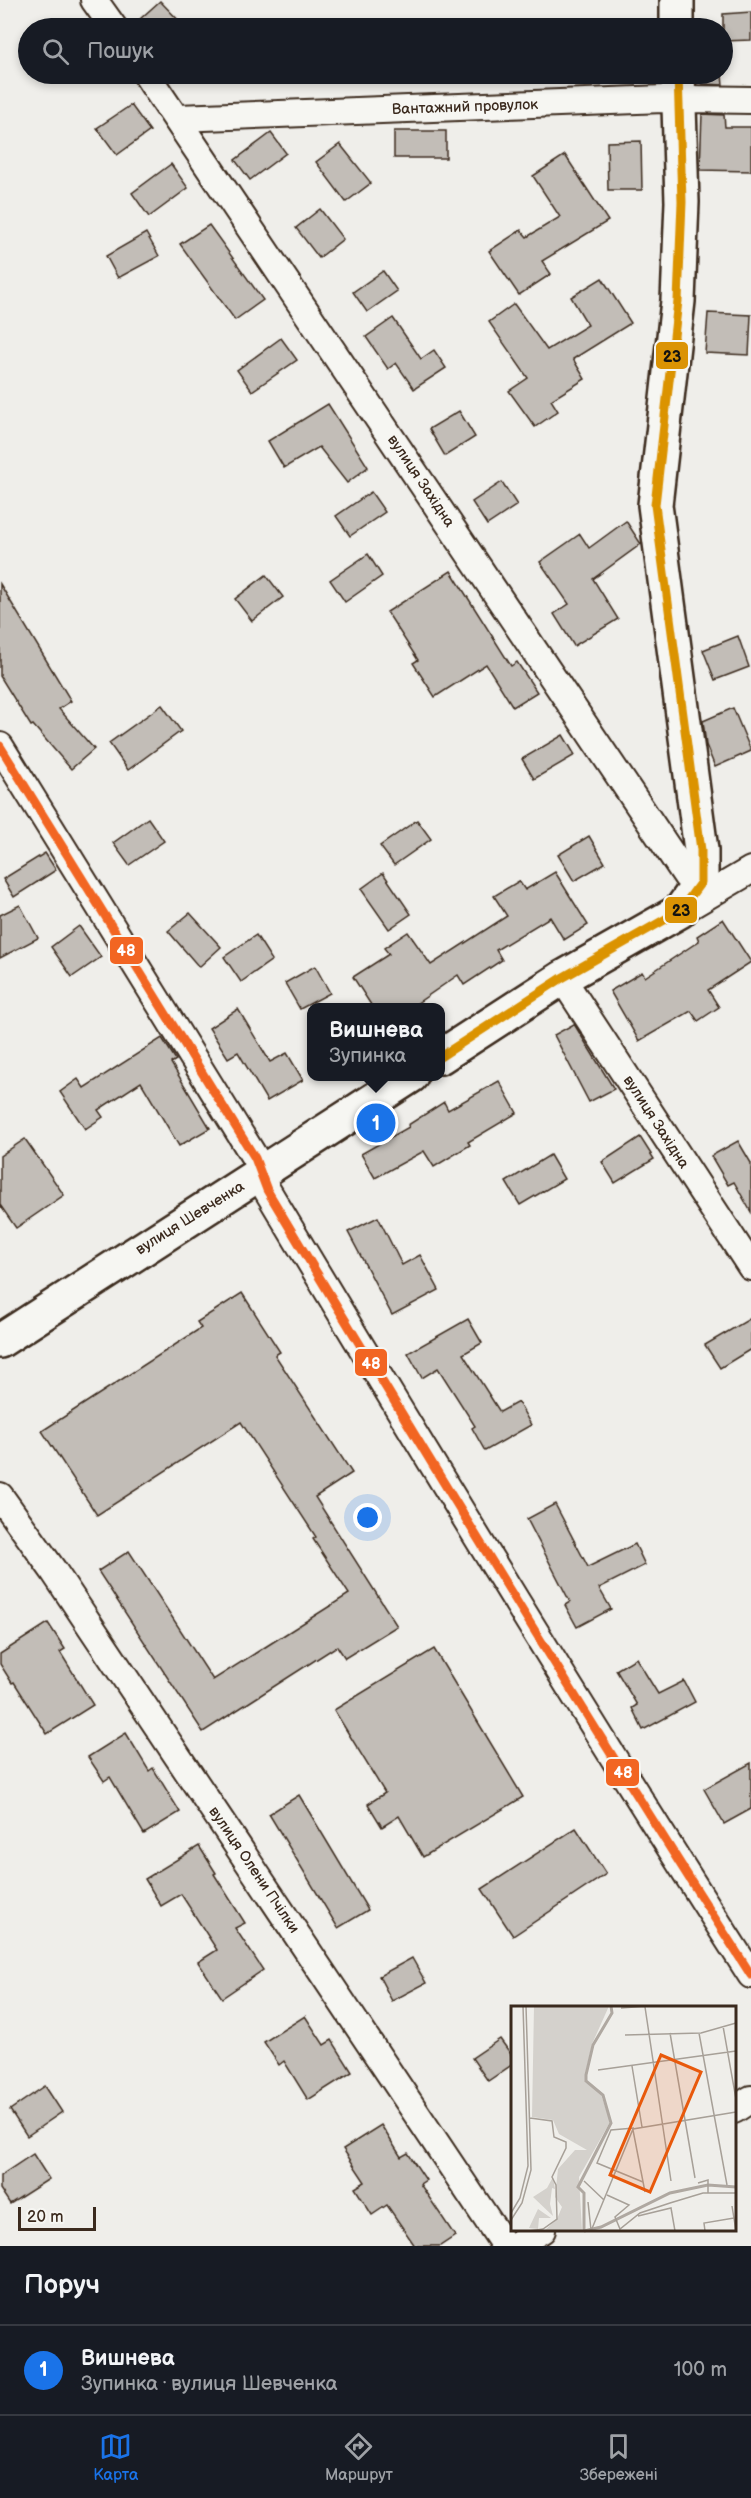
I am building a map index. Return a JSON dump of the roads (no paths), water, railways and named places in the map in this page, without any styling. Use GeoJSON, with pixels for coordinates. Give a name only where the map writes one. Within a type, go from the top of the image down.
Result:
{"type":"FeatureCollection","features":[{"type":"Feature","properties":{"kind":"street"},"geometry":{"type":"LineString","coordinates":[[94,0],[107,18]]}},
{"type":"Feature","properties":{"kind":"street"},"geometry":{"type":"LineString","coordinates":[[677,0],[677,18]]}},
{"type":"Feature","properties":{"kind":"street","name":"вулиця Західна"},"geometry":{"type":"LineString","coordinates":[[153,84],[687,877],[701,882]]}},
{"type":"Feature","properties":{"kind":"street"},"geometry":{"type":"LineString","coordinates":[[678,88],[682,202],[678,301],[655,505],[701,850],[701,882],[680,911]]}},
{"type":"Feature","properties":{"kind":"street","name":"Вантажний провулок"},"geometry":{"type":"LineString","coordinates":[[178,118],[663,99],[678,88],[690,99],[751,100]]}},
{"type":"Feature","properties":{"kind":"street"},"geometry":{"type":"LineString","coordinates":[[0,746],[255,1158],[260,1174],[279,1211],[571,1692],[751,1975]]}},
{"type":"Feature","properties":{"kind":"street"},"geometry":{"type":"LineString","coordinates":[[445,1054],[562,978],[751,870]]}},
{"type":"Feature","properties":{"kind":"street","name":"вулиця Західна"},"geometry":{"type":"LineString","coordinates":[[562,978],[751,1267]]}},
{"type":"Feature","properties":{"kind":"street","name":"вулиця Шевченка"},"geometry":{"type":"LineString","coordinates":[[0,1341],[143,1247],[405,1081]]}},
{"type":"Feature","properties":{"kind":"street","name":"вулиця Олени Пчілки"},"geometry":{"type":"LineString","coordinates":[[0,1496],[53,1570],[505,2246]]}},
{"type":"Feature","properties":{"kind":"street"},"geometry":{"type":"LineString","coordinates":[[736,2109],[751,2099]]}},
{"type":"Feature","properties":{"kind":"street"},"geometry":{"type":"LineString","coordinates":[[515,2246],[539,2231]]}},
{"type":"Feature","properties":{"kind":"place","name":"Вишнева"},"geometry":{"type":"Point","coordinates":[376,1123]}}]}
